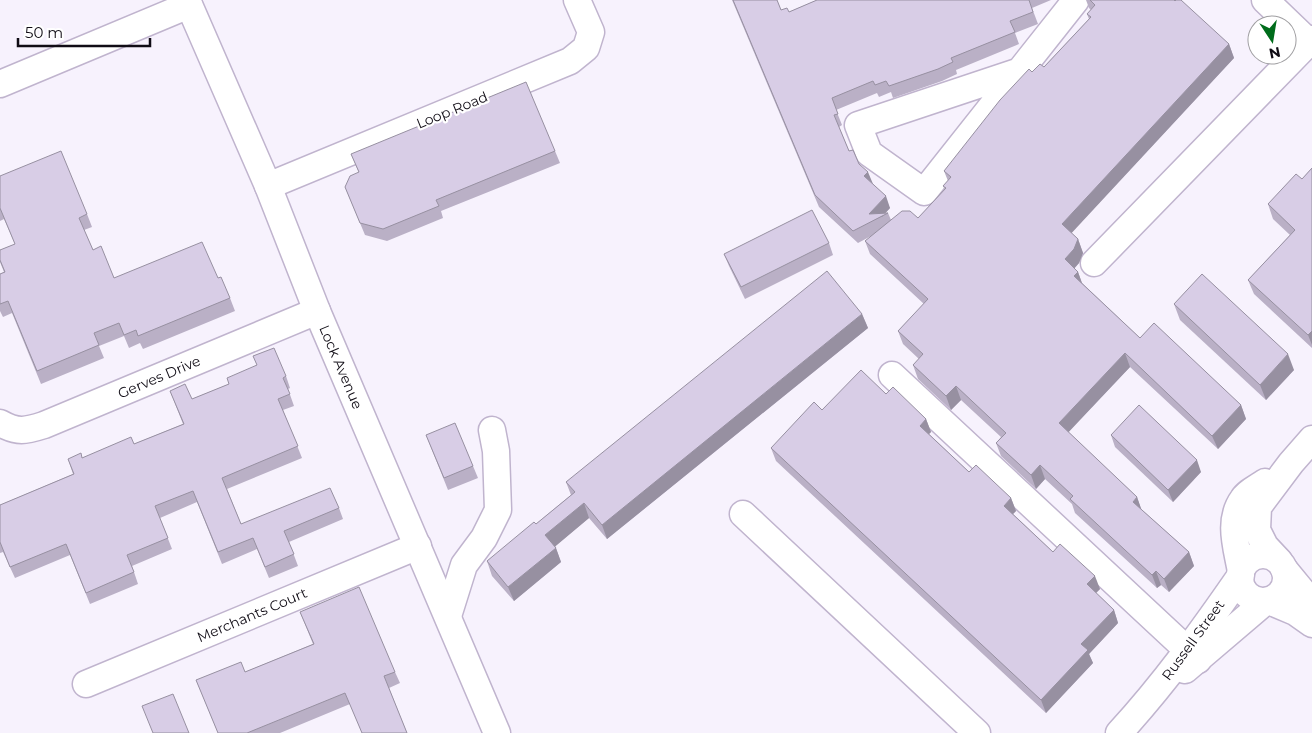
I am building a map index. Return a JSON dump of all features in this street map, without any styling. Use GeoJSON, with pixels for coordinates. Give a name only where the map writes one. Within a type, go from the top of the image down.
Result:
{"type":"FeatureCollection","features":[{"type":"Feature","properties":{"kind":"street","name":"Loop Road"},"geometry":{"type":"LineString","coordinates":[[268,186],[570,61],[586,48],[590,32],[577,0]]}},
{"type":"Feature","properties":{"kind":"street"},"geometry":{"type":"LineString","coordinates":[[1020,71],[858,125],[869,152],[924,192],[1020,71],[1076,0]]}},
{"type":"Feature","properties":{"kind":"street"},"geometry":{"type":"LineString","coordinates":[[1094,263],[1311,42],[1265,0]]}},
{"type":"Feature","properties":{"kind":"street","name":"Lock Avenue"},"geometry":{"type":"LineString","coordinates":[[188,2],[268,186],[317,311],[497,733]]}},
{"type":"Feature","properties":{"kind":"street"},"geometry":{"type":"LineString","coordinates":[[0,84],[188,2]]}},
{"type":"Feature","properties":{"kind":"street","name":"Gerves Drive"},"geometry":{"type":"LineString","coordinates":[[0,423],[10,429],[25,431],[44,425],[317,311]]}},
{"type":"Feature","properties":{"kind":"street"},"geometry":{"type":"LineString","coordinates":[[892,375],[1192,654]]}},
{"type":"Feature","properties":{"kind":"street"},"geometry":{"type":"LineString","coordinates":[[448,616],[464,565],[484,538],[498,510],[496,451],[492,430]]}},
{"type":"Feature","properties":{"kind":"street"},"geometry":{"type":"LineString","coordinates":[[1312,439],[1290,463],[1258,506],[1257,530],[1265,546],[1312,603]]}},
{"type":"Feature","properties":{"kind":"street"},"geometry":{"type":"LineString","coordinates":[[1290,463],[1243,498],[1234,514],[1234,531],[1242,587],[1246,594],[1258,601],[1268,601],[1295,612],[1312,624]]}},
{"type":"Feature","properties":{"kind":"street"},"geometry":{"type":"LineString","coordinates":[[744,514],[977,733]]}},
{"type":"Feature","properties":{"kind":"street","name":"Merchants Court"},"geometry":{"type":"LineString","coordinates":[[86,684],[418,546]]}},
{"type":"Feature","properties":{"kind":"street"},"geometry":{"type":"LineString","coordinates":[[1241,574],[1248,561],[1256,556],[1272,557],[1281,565],[1286,577],[1283,590],[1278,596],[1268,601]]}},
{"type":"Feature","properties":{"kind":"street","name":"Russell Street"},"geometry":{"type":"LineString","coordinates":[[1119,733],[1192,654],[1241,574]]}},
{"type":"Feature","properties":{"kind":"street","name":"Russell Street"},"geometry":{"type":"LineString","coordinates":[[1192,654],[1268,601]]}},
{"type":"Feature","properties":{"kind":"building"},"geometry":{"type":"Polygon","coordinates":[[[733,0],[777,0],[781,10],[787,8],[789,12],[817,0],[1029,0],[1033,12],[1010,21],[1015,32],[951,58],[953,62],[938,69],[889,86],[886,81],[875,85],[873,81],[832,98],[838,114],[834,115],[849,151],[853,150],[859,164],[868,172],[864,176],[886,196],[869,214],[888,213],[853,231],[815,195],[733,0]]]}},
{"type":"Feature","properties":{"kind":"building"},"geometry":{"type":"Polygon","coordinates":[[[1090,0],[1181,0],[1229,44],[1062,224],[1078,239],[1074,249],[1065,259],[1078,272],[1074,276],[1140,338],[1154,323],[1241,405],[1212,436],[1125,353],[1059,423],[1137,497],[1133,502],[1189,552],[1164,579],[1156,571],[1152,575],[1070,499],[1073,496],[1040,465],[1031,475],[996,443],[1006,433],[956,386],[946,396],[913,365],[923,354],[898,331],[928,299],[865,241],[902,211],[910,211],[918,218],[946,188],[943,186],[951,177],[944,171],[1000,100],[1029,69],[1032,72],[1040,64],[1044,67],[1091,17],[1087,14],[1095,5],[1090,0]]]}},
{"type":"Feature","properties":{"kind":"building"},"geometry":{"type":"Polygon","coordinates":[[[526,82],[555,151],[436,200],[439,206],[383,229],[360,223],[345,187],[350,176],[359,172],[351,154],[526,82]]]}},
{"type":"Feature","properties":{"kind":"building"},"geometry":{"type":"Polygon","coordinates":[[[61,151],[87,214],[79,218],[93,250],[101,246],[114,278],[202,242],[218,278],[221,277],[230,298],[138,336],[136,330],[124,335],[119,323],[94,333],[99,345],[37,371],[8,301],[0,304],[0,274],[5,272],[0,260],[0,250],[15,244],[0,208],[0,176],[61,151]]]}},
{"type":"Feature","properties":{"kind":"building"},"geometry":{"type":"Polygon","coordinates":[[[1312,168],[1312,331],[1308,335],[1248,280],[1295,230],[1268,204],[1296,174],[1302,179],[1312,168]]]}},
{"type":"Feature","properties":{"kind":"building"},"geometry":{"type":"Polygon","coordinates":[[[812,210],[829,243],[741,287],[724,254],[812,210]]]}},
{"type":"Feature","properties":{"kind":"building"},"geometry":{"type":"Polygon","coordinates":[[[827,271],[862,314],[602,525],[584,503],[545,535],[556,548],[508,587],[487,561],[534,522],[536,524],[575,492],[566,482],[827,271]]]}},
{"type":"Feature","properties":{"kind":"building"},"geometry":{"type":"Polygon","coordinates":[[[1202,274],[1288,354],[1260,385],[1174,304],[1202,274]]]}},
{"type":"Feature","properties":{"kind":"building"},"geometry":{"type":"Polygon","coordinates":[[[274,348],[286,376],[283,378],[290,394],[278,399],[298,446],[222,478],[241,524],[330,488],[339,508],[284,531],[294,554],[265,567],[253,538],[218,552],[193,491],[155,506],[168,538],[127,555],[134,572],[86,593],[66,544],[10,567],[0,542],[0,505],[74,474],[68,459],[81,453],[82,458],[131,437],[134,444],[184,424],[170,391],[185,384],[192,399],[229,384],[227,378],[257,365],[253,356],[274,348]]]}},
{"type":"Feature","properties":{"kind":"building"},"geometry":{"type":"Polygon","coordinates":[[[861,370],[886,394],[893,387],[926,419],[920,426],[969,472],[976,465],[1011,498],[1004,506],[1053,552],[1060,544],[1095,576],[1087,584],[1114,610],[1081,644],[1088,650],[1041,700],[771,448],[814,402],[822,410],[861,370]]]}},
{"type":"Feature","properties":{"kind":"building"},"geometry":{"type":"Polygon","coordinates":[[[1139,405],[1197,460],[1168,490],[1111,435],[1139,405]]]}},
{"type":"Feature","properties":{"kind":"building"},"geometry":{"type":"Polygon","coordinates":[[[455,423],[473,466],[444,478],[426,435],[455,423]]]}},
{"type":"Feature","properties":{"kind":"building"},"geometry":{"type":"Polygon","coordinates":[[[359,587],[395,672],[384,676],[407,733],[362,733],[345,693],[247,733],[218,733],[196,680],[241,662],[245,672],[314,644],[300,612],[359,587]]]}},
{"type":"Feature","properties":{"kind":"building"},"geometry":{"type":"Polygon","coordinates":[[[173,694],[189,733],[153,733],[142,706],[173,694]]]}}]}
